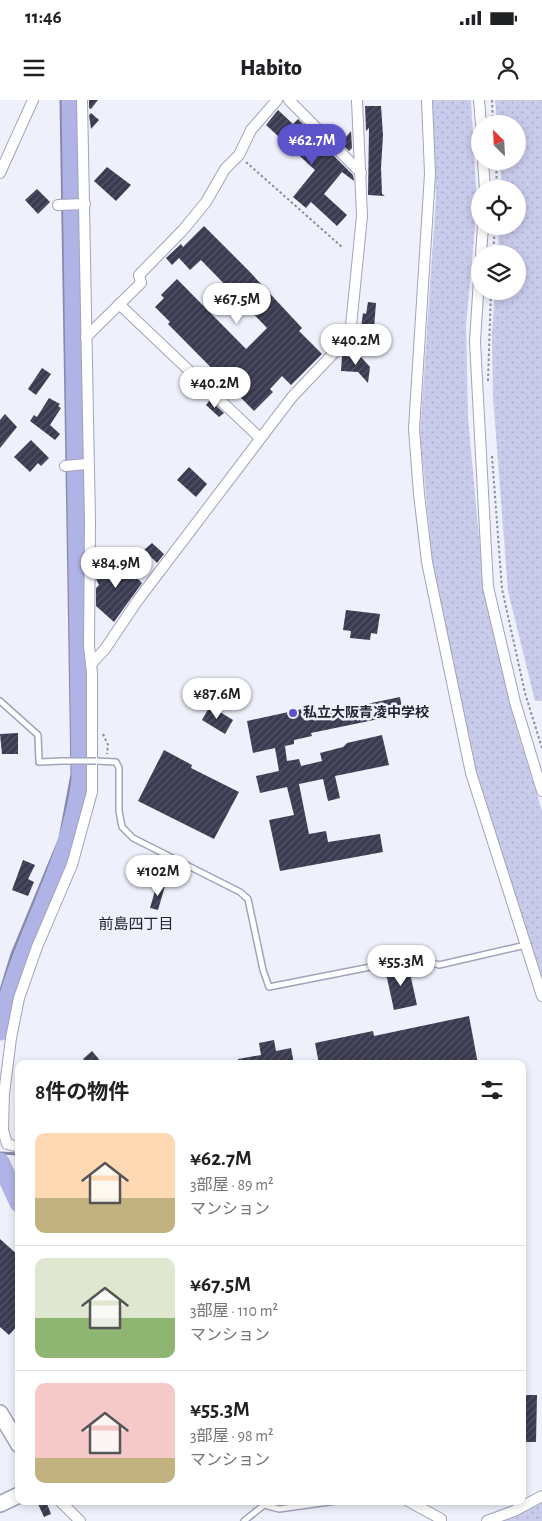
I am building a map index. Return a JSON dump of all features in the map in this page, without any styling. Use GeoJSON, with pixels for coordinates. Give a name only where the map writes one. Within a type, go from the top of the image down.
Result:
{"type":"FeatureCollection","features":[{"type":"Feature","properties":{"kind":"street"},"geometry":{"type":"LineString","coordinates":[[0,173],[33,100]]}},
{"type":"Feature","properties":{"kind":"street"},"geometry":{"type":"LineString","coordinates":[[15,1146],[7,1144],[3,1130],[4,1094],[11,1038],[19,998],[72,865],[92,792],[92,663],[89,646],[90,522],[82,100]]}},
{"type":"Feature","properties":{"kind":"street"},"geometry":{"type":"LineString","coordinates":[[86,337],[142,283],[139,275],[183,230],[206,202],[225,169],[239,155],[251,130],[277,100]]}},
{"type":"Feature","properties":{"kind":"street"},"geometry":{"type":"LineString","coordinates":[[290,100],[361,173]]}},
{"type":"Feature","properties":{"kind":"street"},"geometry":{"type":"LineString","coordinates":[[92,663],[105,650],[138,600],[292,397],[350,336],[362,216],[356,100]]}},
{"type":"Feature","properties":{"kind":"street"},"geometry":{"type":"LineString","coordinates":[[427,100],[430,192],[414,430],[427,562],[472,773],[542,996]]}},
{"type":"Feature","properties":{"kind":"street"},"geometry":{"type":"LineString","coordinates":[[479,100],[480,115]]}},
{"type":"Feature","properties":{"kind":"street"},"geometry":{"type":"LineString","coordinates":[[58,205],[85,204]]}},
{"type":"Feature","properties":{"kind":"street"},"geometry":{"type":"LineString","coordinates":[[478,300],[475,341],[488,587],[515,702],[542,791]]}},
{"type":"Feature","properties":{"kind":"street"},"geometry":{"type":"LineString","coordinates":[[119,304],[260,438]]}},
{"type":"Feature","properties":{"kind":"street"},"geometry":{"type":"LineString","coordinates":[[65,466],[88,464]]}},
{"type":"Feature","properties":{"kind":"street"},"geometry":{"type":"LineString","coordinates":[[0,1413],[15,1438]]}},
{"type":"Feature","properties":{"kind":"street"},"geometry":{"type":"LineString","coordinates":[[526,1505],[542,1496]]}},
{"type":"Feature","properties":{"kind":"street"},"geometry":{"type":"LineString","coordinates":[[0,1504],[15,1497]]}},
{"type":"Feature","properties":{"kind":"street"},"geometry":{"type":"LineString","coordinates":[[64,1505],[80,1521]]}},
{"type":"Feature","properties":{"kind":"street"},"geometry":{"type":"LineString","coordinates":[[416,1505],[441,1518],[441,1521]]}},
{"type":"Feature","properties":{"kind":"street"},"geometry":{"type":"LineString","coordinates":[[487,1521],[525,1505]]}},
{"type":"Feature","properties":{"kind":"lane"},"geometry":{"type":"LineString","coordinates":[[0,700],[38,735],[39,762],[116,762],[120,768],[119,810],[122,827],[133,838],[240,892],[248,899],[263,970],[269,987],[416,958],[439,965],[526,945]]}},
{"type":"Feature","properties":{"kind":"lane"},"geometry":{"type":"LineString","coordinates":[[244,1521],[262,1505]]}},
{"type":"Feature","properties":{"kind":"lane"},"geometry":{"type":"LineString","coordinates":[[268,1505],[279,1510],[311,1505]]}},
{"type":"Feature","properties":{"kind":"path"},"geometry":{"type":"LineString","coordinates":[[492,100],[493,115]]}},
{"type":"Feature","properties":{"kind":"path"},"geometry":{"type":"LineString","coordinates":[[239,155],[342,247]]}},
{"type":"Feature","properties":{"kind":"path"},"geometry":{"type":"LineString","coordinates":[[488,385],[491,300]]}},
{"type":"Feature","properties":{"kind":"path"},"geometry":{"type":"LineString","coordinates":[[492,453],[502,589],[525,693],[542,748]]}},
{"type":"Feature","properties":{"kind":"shaded area"},"geometry":{"type":"Polygon","coordinates":[[[431,100],[471,100],[471,170],[475,170],[476,180],[471,180],[471,235],[474,235],[473,245],[471,245],[471,271],[466,326],[468,418],[481,559],[495,637],[518,733],[542,811],[542,980],[477,774],[433,566],[420,435],[436,197],[431,100]]]}},
{"type":"Feature","properties":{"kind":"shaded area"},"geometry":{"type":"Polygon","coordinates":[[[495,100],[542,100],[542,701],[535,701],[508,591],[493,397],[492,333],[494,300],[526,300],[526,245],[498,245],[499,235],[526,235],[526,180],[501,180],[501,170],[526,170],[526,115],[496,115],[495,100]]]}},
{"type":"Feature","properties":{"kind":"shaded area"},"geometry":{"type":"Polygon","coordinates":[[[542,1501],[542,1521],[504,1521],[542,1501]]]}},
{"type":"Feature","properties":{"kind":"building"},"geometry":{"type":"Polygon","coordinates":[[[89,100],[98,100],[91,109],[89,108],[89,100]]]}},
{"type":"Feature","properties":{"kind":"building"},"geometry":{"type":"Polygon","coordinates":[[[365,106],[381,106],[383,135],[382,194],[385,196],[368,195],[369,128],[366,131],[365,106]]]}},
{"type":"Feature","properties":{"kind":"building"},"geometry":{"type":"Polygon","coordinates":[[[278,110],[293,124],[298,119],[316,137],[313,139],[330,156],[332,154],[353,175],[354,181],[342,172],[324,194],[347,215],[337,226],[311,202],[306,208],[293,197],[315,170],[266,125],[278,110]]]}},
{"type":"Feature","properties":{"kind":"building"},"geometry":{"type":"Polygon","coordinates":[[[91,113],[99,120],[91,129],[89,115],[91,113]]]}},
{"type":"Feature","properties":{"kind":"building"},"geometry":{"type":"Polygon","coordinates":[[[351,131],[352,148],[349,151],[341,143],[351,131]]]}},
{"type":"Feature","properties":{"kind":"building"},"geometry":{"type":"Polygon","coordinates":[[[107,167],[131,185],[116,201],[94,181],[107,167]]]}},
{"type":"Feature","properties":{"kind":"building"},"geometry":{"type":"Polygon","coordinates":[[[37,189],[50,202],[38,214],[25,200],[37,189]]]}},
{"type":"Feature","properties":{"kind":"building"},"geometry":{"type":"Polygon","coordinates":[[[204,226],[302,328],[299,331],[322,354],[291,385],[282,376],[270,389],[273,392],[254,411],[168,324],[170,322],[155,307],[164,298],[161,295],[177,279],[246,349],[267,328],[201,260],[190,270],[179,258],[172,265],[166,258],[181,244],[183,247],[204,226]]]}},
{"type":"Feature","properties":{"kind":"building"},"geometry":{"type":"Polygon","coordinates":[[[368,302],[376,303],[372,352],[358,350],[363,313],[366,314],[368,302]]]}},
{"type":"Feature","properties":{"kind":"building"},"geometry":{"type":"Polygon","coordinates":[[[342,356],[361,357],[370,367],[368,383],[358,372],[341,371],[342,356]]]}},
{"type":"Feature","properties":{"kind":"building"},"geometry":{"type":"Polygon","coordinates":[[[42,368],[51,374],[36,395],[28,389],[42,368]]]}},
{"type":"Feature","properties":{"kind":"building"},"geometry":{"type":"Polygon","coordinates":[[[49,398],[60,404],[58,406],[61,408],[50,425],[60,434],[55,440],[30,421],[34,415],[37,417],[49,398]]]}},
{"type":"Feature","properties":{"kind":"building"},"geometry":{"type":"Polygon","coordinates":[[[210,400],[224,413],[219,417],[206,405],[210,400]]]}},
{"type":"Feature","properties":{"kind":"building"},"geometry":{"type":"Polygon","coordinates":[[[5,414],[17,427],[0,448],[0,420],[5,414]]]}},
{"type":"Feature","properties":{"kind":"building"},"geometry":{"type":"Polygon","coordinates":[[[31,440],[49,458],[41,466],[38,463],[30,472],[14,457],[31,440]]]}},
{"type":"Feature","properties":{"kind":"building"},"geometry":{"type":"Polygon","coordinates":[[[189,467],[207,484],[196,497],[177,480],[189,467]]]}},
{"type":"Feature","properties":{"kind":"building"},"geometry":{"type":"Polygon","coordinates":[[[152,543],[164,554],[157,563],[144,550],[152,543]]]}},
{"type":"Feature","properties":{"kind":"building"},"geometry":{"type":"Polygon","coordinates":[[[130,558],[137,564],[131,572],[142,583],[114,622],[96,606],[96,588],[99,585],[96,579],[114,561],[122,568],[130,558]]]}},
{"type":"Feature","properties":{"kind":"building"},"geometry":{"type":"Polygon","coordinates":[[[346,610],[380,614],[377,634],[371,633],[370,640],[350,638],[351,631],[343,630],[346,610]]]}},
{"type":"Feature","properties":{"kind":"building"},"geometry":{"type":"Polygon","coordinates":[[[400,697],[403,714],[311,733],[312,736],[294,740],[294,744],[285,746],[287,761],[299,759],[301,766],[322,761],[320,753],[343,747],[347,743],[382,735],[389,765],[335,776],[340,798],[328,801],[323,779],[299,784],[309,834],[326,831],[328,842],[380,834],[383,852],[280,871],[269,820],[294,815],[287,787],[260,793],[256,776],[279,771],[275,748],[253,753],[247,721],[307,708],[309,716],[400,697]]]}},
{"type":"Feature","properties":{"kind":"building"},"geometry":{"type":"Polygon","coordinates":[[[210,706],[233,720],[225,734],[202,720],[210,706]]]}},
{"type":"Feature","properties":{"kind":"building"},"geometry":{"type":"Polygon","coordinates":[[[18,733],[18,754],[2,754],[0,734],[18,733]]]}},
{"type":"Feature","properties":{"kind":"building"},"geometry":{"type":"Polygon","coordinates":[[[164,750],[192,765],[191,768],[239,792],[214,839],[138,801],[164,750]]]}},
{"type":"Feature","properties":{"kind":"building"},"geometry":{"type":"Polygon","coordinates":[[[23,860],[35,865],[28,879],[34,882],[28,896],[12,890],[23,860]]]}},
{"type":"Feature","properties":{"kind":"building"},"geometry":{"type":"Polygon","coordinates":[[[157,884],[165,886],[158,910],[150,908],[157,884]]]}},
{"type":"Feature","properties":{"kind":"building"},"geometry":{"type":"Polygon","coordinates":[[[408,964],[417,1005],[394,1010],[385,969],[408,964]]]}},
{"type":"Feature","properties":{"kind":"building"},"geometry":{"type":"Polygon","coordinates":[[[469,1016],[477,1060],[318,1060],[315,1043],[373,1031],[374,1036],[469,1016]]]}},
{"type":"Feature","properties":{"kind":"building"},"geometry":{"type":"Polygon","coordinates":[[[274,1040],[276,1051],[291,1048],[293,1060],[238,1060],[261,1055],[259,1043],[274,1040]]]}},
{"type":"Feature","properties":{"kind":"building"},"geometry":{"type":"Polygon","coordinates":[[[92,1051],[100,1060],[84,1060],[92,1051]]]}},
{"type":"Feature","properties":{"kind":"building"},"geometry":{"type":"Polygon","coordinates":[[[0,1239],[15,1252],[15,1328],[9,1335],[0,1327],[0,1239]]]}},
{"type":"Feature","properties":{"kind":"building"},"geometry":{"type":"Polygon","coordinates":[[[526,1395],[537,1395],[536,1442],[526,1442],[526,1395]]]}},
{"type":"Feature","properties":{"kind":"building"},"geometry":{"type":"Polygon","coordinates":[[[38,1505],[48,1505],[51,1514],[44,1517],[38,1505]]]}},
{"type":"Feature","properties":{"kind":"waterway"},"geometry":{"type":"LineString","coordinates":[[0,993],[12,954],[60,838],[72,774],[61,100]]}},
{"type":"Feature","properties":{"kind":"waterway"},"geometry":{"type":"LineString","coordinates":[[0,1031],[18,967],[67,843],[81,779],[71,100]]}},
{"type":"Feature","properties":{"kind":"waterway"},"geometry":{"type":"LineString","coordinates":[[0,1153],[15,1154]]}},
{"type":"Feature","properties":{"kind":"waterway"},"geometry":{"type":"LineString","coordinates":[[0,1162],[15,1194]]}},
{"type":"Feature","properties":{"kind":"place","name":"私立大阪青凌中学校"},"geometry":{"type":"Point","coordinates":[293,713]}},
{"type":"Feature","properties":{"kind":"district","name":"前島四丁目"},"geometry":{"type":"Point","coordinates":[136,924]}}]}
